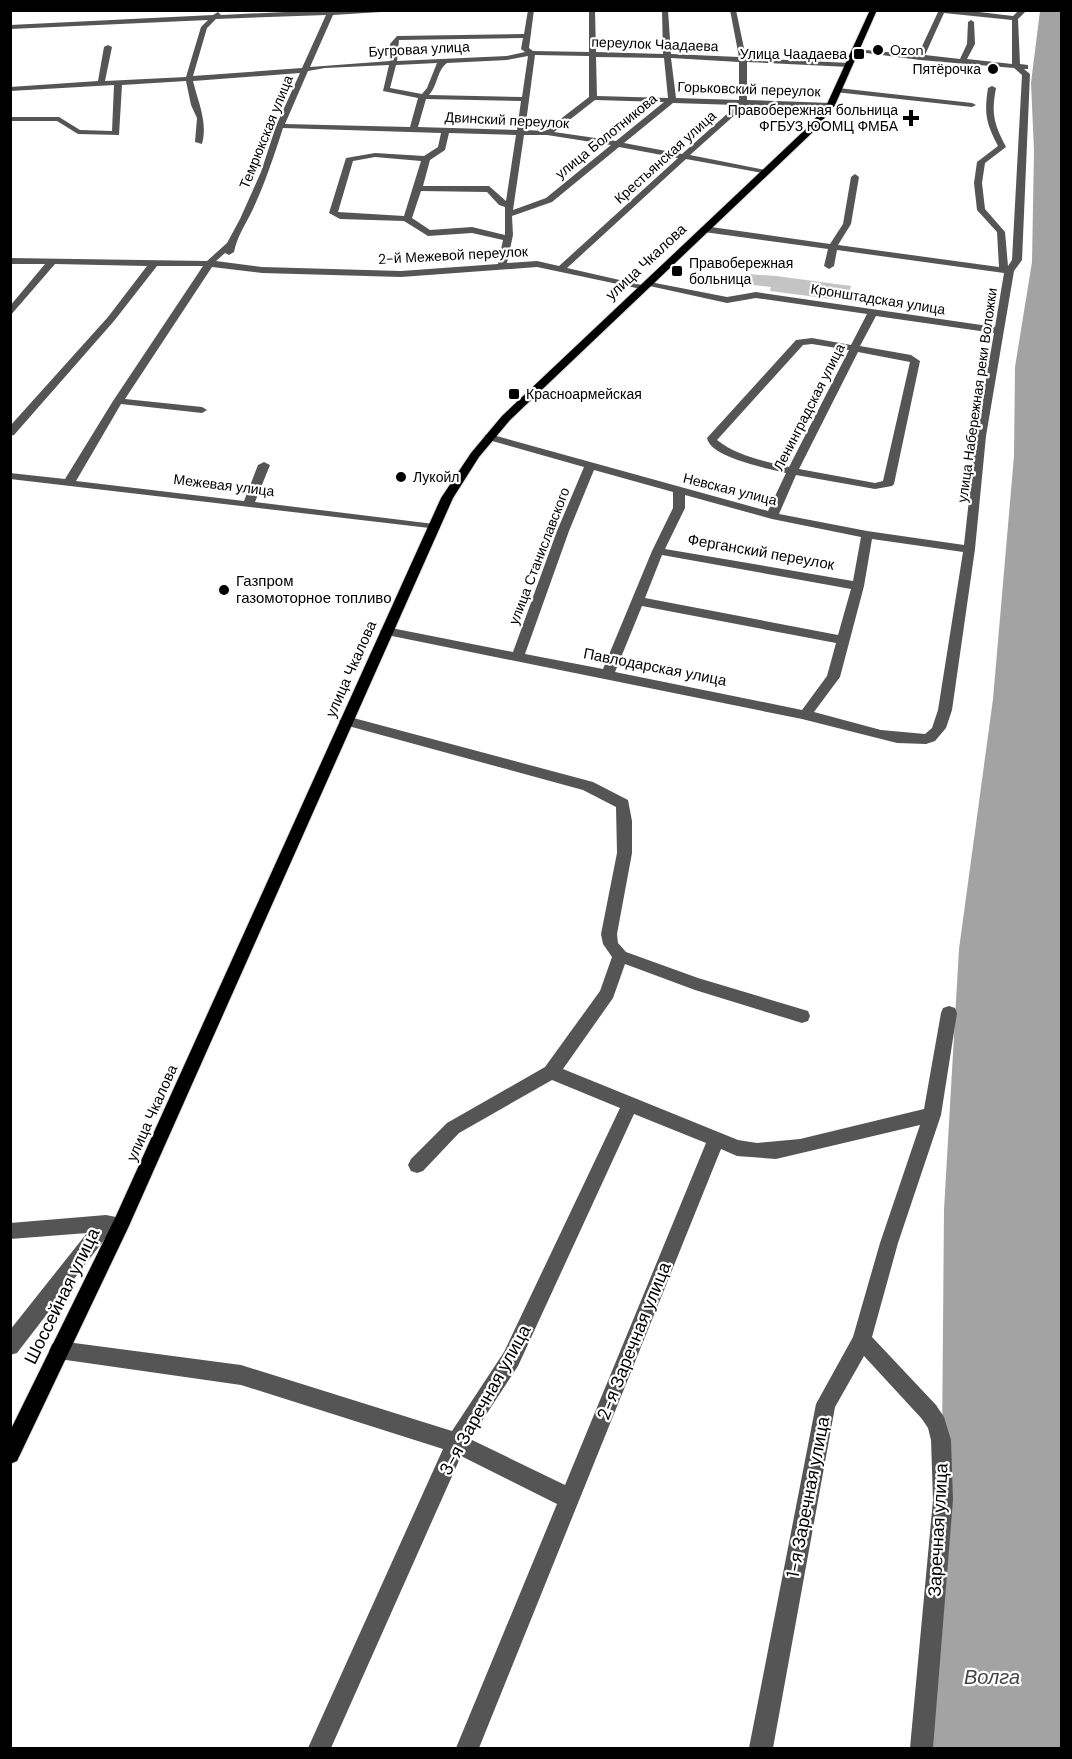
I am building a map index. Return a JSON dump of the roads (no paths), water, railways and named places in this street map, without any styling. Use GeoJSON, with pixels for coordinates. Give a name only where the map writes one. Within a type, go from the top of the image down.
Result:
{"type":"FeatureCollection","features":[{"type":"Feature","properties":{"kind":"main road","name":"улица Чкалова"},"geometry":{"type":"LineString","coordinates":[[114,1222],[434,527],[458,480],[489,437],[765,172],[831,105],[874,10]]}},
{"type":"Feature","properties":{"kind":"main road","name":"Шоссейная улица"},"geometry":{"type":"LineString","coordinates":[[10,1454],[59,1351],[114,1222]]}},
{"type":"Feature","properties":{"kind":"street"},"geometry":{"type":"LineString","coordinates":[[144,20],[148,10]]}},
{"type":"Feature","properties":{"kind":"street"},"geometry":{"type":"LineString","coordinates":[[199,142],[201,118],[195,105],[189,78],[204,27],[221,10]]}},
{"type":"Feature","properties":{"kind":"street"},"geometry":{"type":"LineString","coordinates":[[10,32],[410,10]]}},
{"type":"Feature","properties":{"kind":"street"},"geometry":{"type":"LineString","coordinates":[[502,266],[508,238],[509,210],[532,53],[525,49],[531,10]]}},
{"type":"Feature","properties":{"kind":"street"},"geometry":{"type":"LineString","coordinates":[[547,133],[593,98],[592,10]]}},
{"type":"Feature","properties":{"kind":"street","name":"улица Болотникова"},"geometry":{"type":"LineString","coordinates":[[509,210],[549,200],[672,100],[665,10]]}},
{"type":"Feature","properties":{"kind":"street"},"geometry":{"type":"LineString","coordinates":[[734,10],[743,59],[743,103]]}},
{"type":"Feature","properties":{"kind":"street"},"geometry":{"type":"LineString","coordinates":[[920,58],[941,11],[989,12],[1015,18],[1024,10]]}},
{"type":"Feature","properties":{"kind":"street","name":"Темрюкская улица"},"geometry":{"type":"LineString","coordinates":[[227,264],[232,243],[265,172],[280,126],[330,13]]}},
{"type":"Feature","properties":{"kind":"street","name":"улица Набережная реки Воложки"},"geometry":{"type":"LineString","coordinates":[[916,740],[931,738],[938,732],[945,710],[969,549],[981,436],[1007,270],[1017,260],[1026,74],[1016,66],[1015,18]]}},
{"type":"Feature","properties":{"kind":"street"},"geometry":{"type":"LineString","coordinates":[[10,27],[62,21],[212,20]]}},
{"type":"Feature","properties":{"kind":"street"},"geometry":{"type":"LineString","coordinates":[[963,62],[971,44],[971,22]]}},
{"type":"Feature","properties":{"kind":"street"},"geometry":{"type":"LineString","coordinates":[[525,99],[424,96],[395,93],[386,89],[393,64],[394,44],[399,38],[526,36]]}},
{"type":"Feature","properties":{"kind":"street"},"geometry":{"type":"LineString","coordinates":[[101,83],[108,47]]}},
{"type":"Feature","properties":{"kind":"street"},"geometry":{"type":"LineString","coordinates":[[855,51],[1030,68]]}},
{"type":"Feature","properties":{"kind":"street","name":"переулок Чаадаева"},"geometry":{"type":"LineString","coordinates":[[532,53],[667,56],[849,65]]}},
{"type":"Feature","properties":{"kind":"street","name":"Бугровая улица"},"geometry":{"type":"LineString","coordinates":[[189,78],[289,73],[325,66],[507,58],[532,53]]}},
{"type":"Feature","properties":{"kind":"street"},"geometry":{"type":"LineString","coordinates":[[413,130],[416,111],[431,88],[438,66],[445,62]]}},
{"type":"Feature","properties":{"kind":"street"},"geometry":{"type":"LineString","coordinates":[[10,88],[189,78]]}},
{"type":"Feature","properties":{"kind":"street"},"geometry":{"type":"LineString","coordinates":[[10,119],[59,119],[78,132],[115,134],[118,82]]}},
{"type":"Feature","properties":{"kind":"street"},"geometry":{"type":"LineString","coordinates":[[704,230],[1007,270],[1001,232],[981,210],[978,183],[981,162],[1002,147],[990,123],[989,105],[992,88]]}},
{"type":"Feature","properties":{"kind":"street"},"geometry":{"type":"LineString","coordinates":[[838,90],[972,105]]}},
{"type":"Feature","properties":{"kind":"street","name":"Горьковский переулок"},"geometry":{"type":"LineString","coordinates":[[593,98],[831,105]]}},
{"type":"Feature","properties":{"kind":"street","name":"Крестьянская улица"},"geometry":{"type":"LineString","coordinates":[[562,268],[743,103]]}},
{"type":"Feature","properties":{"kind":"street","name":"Двинский переулок"},"geometry":{"type":"LineString","coordinates":[[280,126],[547,133],[765,172]]}},
{"type":"Feature","properties":{"kind":"street"},"geometry":{"type":"LineString","coordinates":[[446,130],[442,148],[426,159],[366,155],[349,160],[333,211],[335,214],[406,219],[428,233],[472,230],[508,238]]}},
{"type":"Feature","properties":{"kind":"street"},"geometry":{"type":"LineString","coordinates":[[406,219],[426,159]]}},
{"type":"Feature","properties":{"kind":"street"},"geometry":{"type":"LineString","coordinates":[[829,266],[833,246],[847,224],[855,177]]}},
{"type":"Feature","properties":{"kind":"street"},"geometry":{"type":"LineString","coordinates":[[418,188],[489,189],[509,210]]}},
{"type":"Feature","properties":{"kind":"street"},"geometry":{"type":"LineString","coordinates":[[69,482],[118,402],[209,265],[232,243]]}},
{"type":"Feature","properties":{"kind":"street"},"geometry":{"type":"LineString","coordinates":[[504,255],[537,264]]}},
{"type":"Feature","properties":{"kind":"street","name":"2-й Межевой переулок"},"geometry":{"type":"LineString","coordinates":[[10,261],[227,264],[262,270],[400,274],[537,264],[646,285]]}},
{"type":"Feature","properties":{"kind":"street"},"geometry":{"type":"LineString","coordinates":[[10,313],[52,262]]}},
{"type":"Feature","properties":{"kind":"street"},"geometry":{"type":"LineString","coordinates":[[10,433],[111,319],[155,262]]}},
{"type":"Feature","properties":{"kind":"street","name":"Кронштадская улица"},"geometry":{"type":"LineString","coordinates":[[646,285],[727,300],[756,295],[999,331]]}},
{"type":"Feature","properties":{"kind":"street","name":"Ленинградская улица"},"geometry":{"type":"LineString","coordinates":[[772,516],[792,471],[873,312]]}},
{"type":"Feature","properties":{"kind":"street"},"geometry":{"type":"LineString","coordinates":[[812,340],[855,348],[911,358],[915,361],[890,482],[880,486],[792,471],[724,451],[715,445],[712,438],[800,342],[812,340]]}},
{"type":"Feature","properties":{"kind":"street"},"geometry":{"type":"LineString","coordinates":[[118,402],[202,410]]}},
{"type":"Feature","properties":{"kind":"street","name":"Невская улица"},"geometry":{"type":"LineString","coordinates":[[489,437],[679,492],[772,516],[867,535],[969,549]]}},
{"type":"Feature","properties":{"kind":"street"},"geometry":{"type":"LineString","coordinates":[[249,503],[264,465]]}},
{"type":"Feature","properties":{"kind":"street","name":"улица Станиславского"},"geometry":{"type":"LineString","coordinates":[[517,657],[563,531],[590,466]]}},
{"type":"Feature","properties":{"kind":"street","name":"Межевая улица"},"geometry":{"type":"LineString","coordinates":[[10,476],[434,527]]}},
{"type":"Feature","properties":{"kind":"street"},"geometry":{"type":"LineString","coordinates":[[607,675],[658,551],[679,508],[679,492]]}},
{"type":"Feature","properties":{"kind":"street"},"geometry":{"type":"LineString","coordinates":[[806,714],[832,677],[858,586],[867,535]]}},
{"type":"Feature","properties":{"kind":"street","name":"Ферганский переулок"},"geometry":{"type":"LineString","coordinates":[[658,551],[858,586]]}},
{"type":"Feature","properties":{"kind":"street"},"geometry":{"type":"LineString","coordinates":[[638,601],[843,640]]}},
{"type":"Feature","properties":{"kind":"street","name":"Павлодарская улица"},"geometry":{"type":"LineString","coordinates":[[386,631],[806,714],[891,736],[916,740]]}},
{"type":"Feature","properties":{"kind":"street"},"geometry":{"type":"LineString","coordinates":[[346,721],[588,786],[623,804],[627,837],[626,851],[609,939],[610,945],[620,956],[695,984],[802,1016]]}},
{"type":"Feature","properties":{"kind":"street"},"geometry":{"type":"LineString","coordinates":[[417,1165],[453,1128],[551,1072],[607,993],[620,956]]}},
{"type":"Feature","properties":{"kind":"street","name":"1-я Заречная улица"},"geometry":{"type":"LineString","coordinates":[[761,1749],[826,1404],[862,1340],[889,1243],[932,1115],[949,1013]]}},
{"type":"Feature","properties":{"kind":"street"},"geometry":{"type":"LineString","coordinates":[[551,1072],[716,1139],[747,1149],[776,1151],[800,1147],[932,1115]]}},
{"type":"Feature","properties":{"kind":"street","name":"3-я Заречная улица"},"geometry":{"type":"LineString","coordinates":[[318,1749],[456,1443],[511,1359],[630,1104]]}},
{"type":"Feature","properties":{"kind":"street","name":"2-я Заречная улица"},"geometry":{"type":"LineString","coordinates":[[468,1749],[716,1139]]}},
{"type":"Feature","properties":{"kind":"street"},"geometry":{"type":"LineString","coordinates":[[10,1231],[114,1222]]}},
{"type":"Feature","properties":{"kind":"street"},"geometry":{"type":"LineString","coordinates":[[10,1346],[114,1222]]}},
{"type":"Feature","properties":{"kind":"street","name":"Заречная улица"},"geometry":{"type":"LineString","coordinates":[[862,1340],[929,1412],[937,1424],[941,1440],[943,1500],[922,1749]]}},
{"type":"Feature","properties":{"kind":"street"},"geometry":{"type":"LineString","coordinates":[[59,1351],[241,1375],[456,1443],[570,1499]]}},
{"type":"Feature","properties":{"kind":"water","name":"Волга"},"geometry":{"type":"Polygon","coordinates":[[[1040,11],[1061,11],[1061,1748],[916,1748],[942,1445],[944,1210],[959,949],[993,699],[1014,456],[1015,367],[1032,262],[1034,151],[1031,83],[1040,11]]]}},
{"type":"Feature","properties":{"kind":"place","name":"Ozon"},"geometry":{"type":"Point","coordinates":[878,50]}},
{"type":"Feature","properties":{"kind":"place","name":"Улица Чаадаева"},"geometry":{"type":"Point","coordinates":[859,54]}},
{"type":"Feature","properties":{"kind":"place","name":"Пятёрочка"},"geometry":{"type":"Point","coordinates":[993,69]}},
{"type":"Feature","properties":{"kind":"place","name":"Правобережная больница ФГБУЗ ЮОМЦ ФМБА"},"geometry":{"type":"Point","coordinates":[911,118]}},
{"type":"Feature","properties":{"kind":"place","name":"Правобережная больница"},"geometry":{"type":"Point","coordinates":[677,271]}},
{"type":"Feature","properties":{"kind":"place","name":"Красноармейская"},"geometry":{"type":"Point","coordinates":[514,394]}},
{"type":"Feature","properties":{"kind":"place","name":"Лукойл"},"geometry":{"type":"Point","coordinates":[401,477]}},
{"type":"Feature","properties":{"kind":"place","name":"Газпром газомоторное топливо"},"geometry":{"type":"Point","coordinates":[224,590]}}]}
